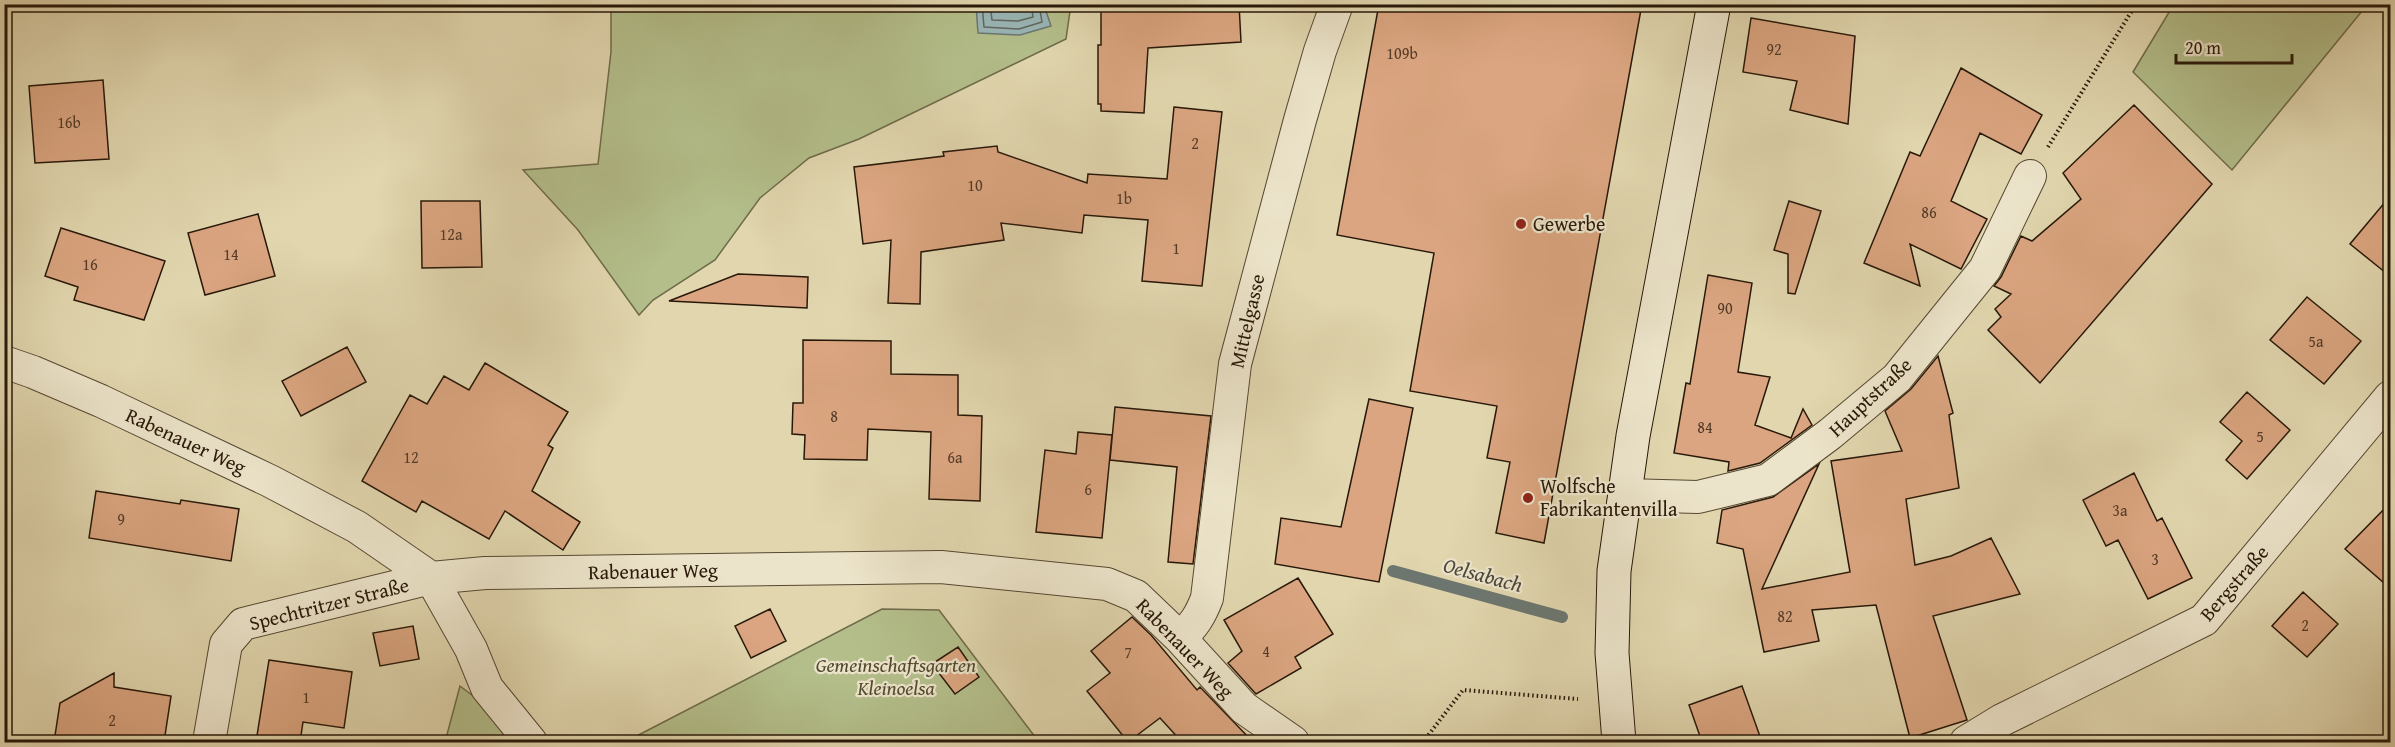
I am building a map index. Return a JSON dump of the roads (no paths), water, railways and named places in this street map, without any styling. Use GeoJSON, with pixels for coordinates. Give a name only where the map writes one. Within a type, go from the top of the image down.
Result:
{"type":"FeatureCollection","features":[{"type":"Feature","properties":{"kind":"main road"},"geometry":{"type":"LineString","coordinates":[[1619,742],[1612,653],[1614,571],[1635,425],[1714,4]]}},
{"type":"Feature","properties":{"kind":"street","name":"Mittelgasse"},"geometry":{"type":"LineString","coordinates":[[1180,638],[1192,627],[1207,598],[1235,364],[1300,120],[1320,51],[1337,4]]}},
{"type":"Feature","properties":{"kind":"street","name":"Hauptstraße"},"geometry":{"type":"LineString","coordinates":[[1625,495],[1698,497],[1768,480],[1830,434],[1897,378],[1985,269],[2030,176]]}},
{"type":"Feature","properties":{"kind":"street","name":"Rabenauer Weg"},"geometry":{"type":"LineString","coordinates":[[4,362],[101,401],[270,481],[357,527],[431,578],[485,573],[941,567],[1107,584],[1136,596],[1180,638],[1244,708],[1293,742]]}},
{"type":"Feature","properties":{"kind":"street","name":"Bergstraße"},"geometry":{"type":"LineString","coordinates":[[1966,742],[2002,720],[2204,620],[2391,397]]}},
{"type":"Feature","properties":{"kind":"street","name":"Spechtritzer Straße"},"geometry":{"type":"LineString","coordinates":[[208,742],[226,644],[243,624],[431,578]]}},
{"type":"Feature","properties":{"kind":"street"},"geometry":{"type":"LineString","coordinates":[[431,578],[471,649],[487,688],[531,742]]}},
{"type":"Feature","properties":{"kind":"water"},"geometry":{"type":"Polygon","coordinates":[[[976,5],[1044,5],[1051,26],[1020,35],[978,33],[976,5]]]}},
{"type":"Feature","properties":{"kind":"waterway","name":"Oelsabach"},"geometry":{"type":"LineString","coordinates":[[1393,571],[1562,617]]}},
{"type":"Feature","properties":{"kind":"place","name":"Gewerbe"},"geometry":{"type":"Point","coordinates":[1521,224]}},
{"type":"Feature","properties":{"kind":"place","name":"Wolfsche Fabrikantenvilla"},"geometry":{"type":"Point","coordinates":[1528,498]}},
{"type":"Feature","properties":{"kind":"park label","name":"Gemeinschaftsgarten Kleinoelsa"},"geometry":{"type":"Point","coordinates":[896,676]}}]}
